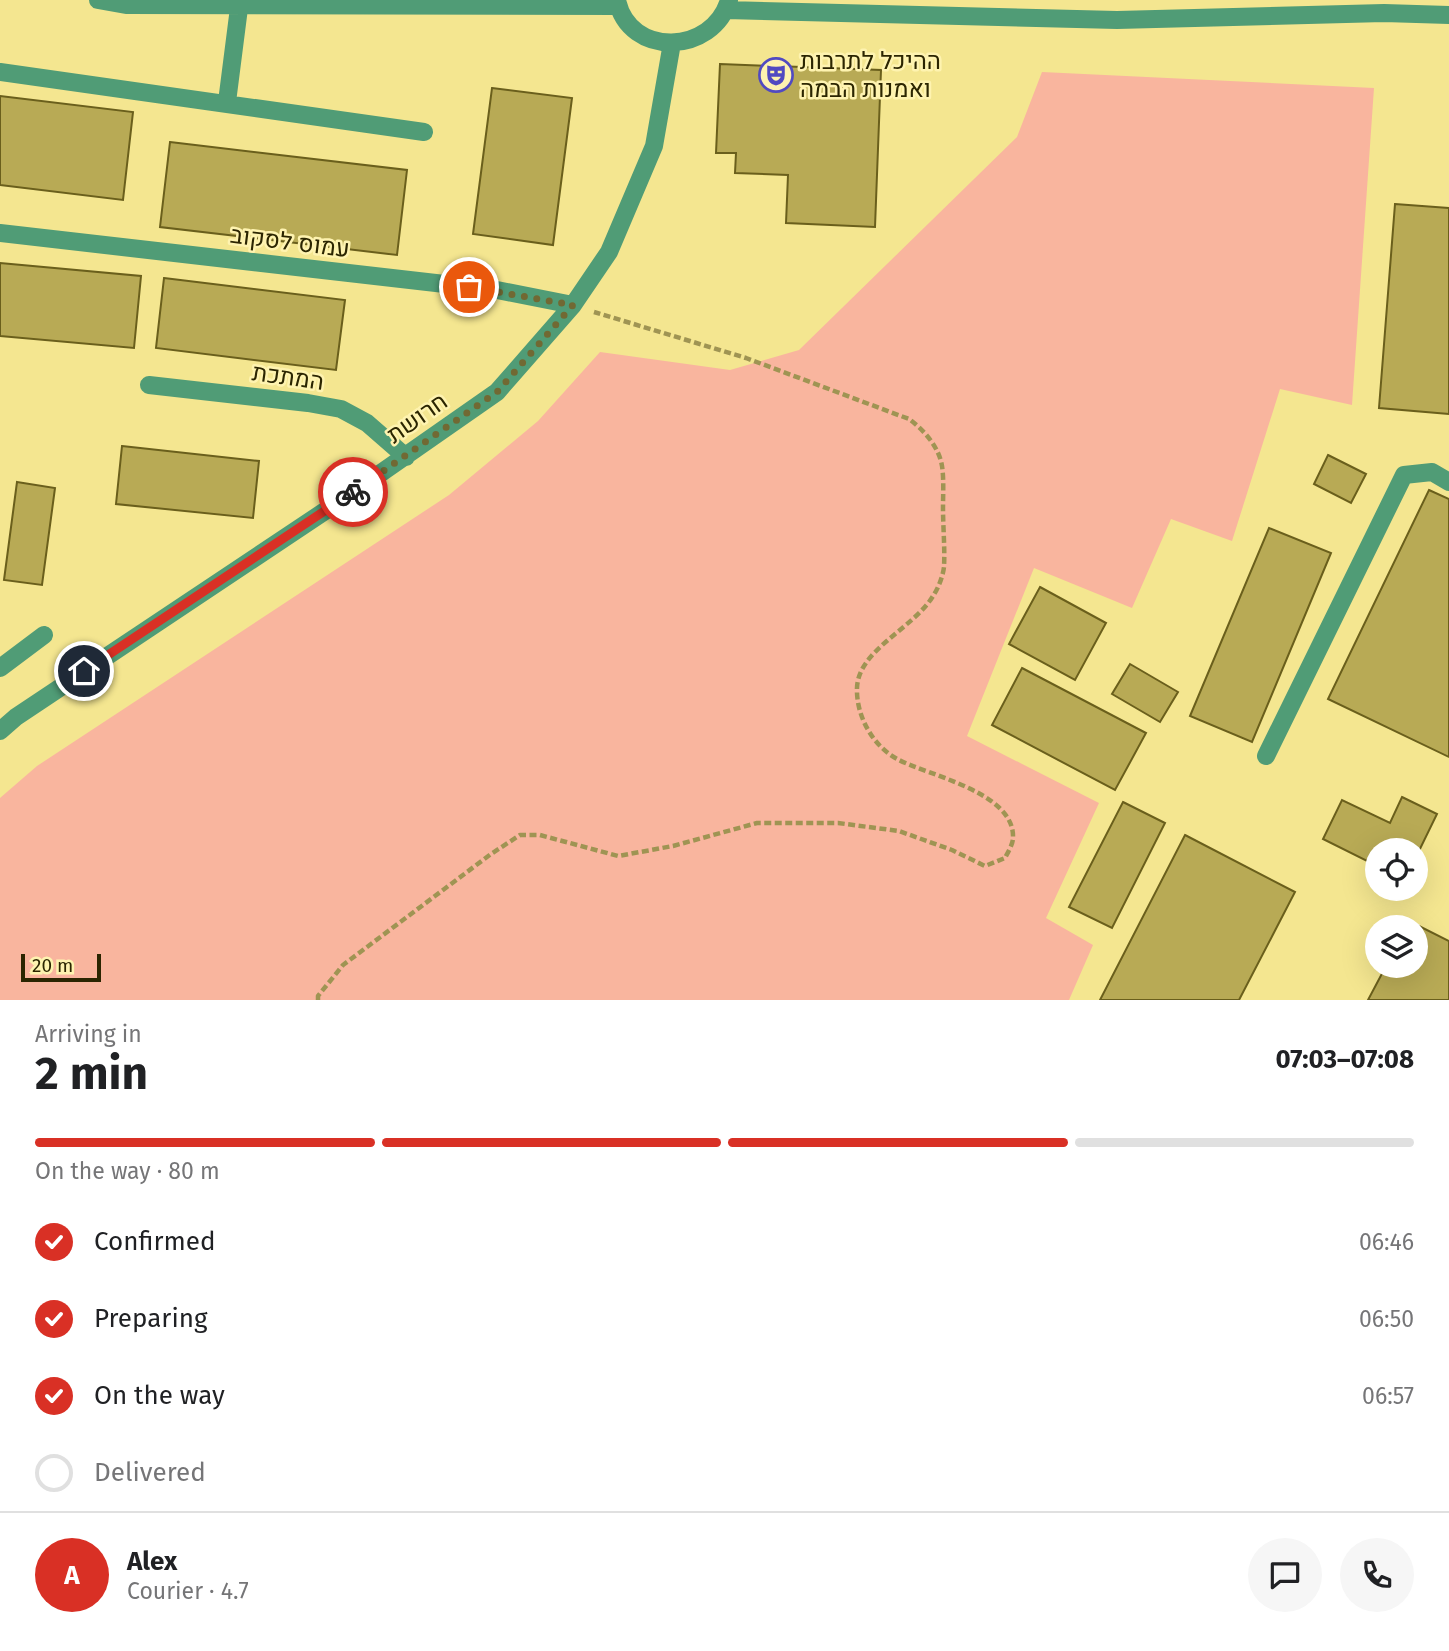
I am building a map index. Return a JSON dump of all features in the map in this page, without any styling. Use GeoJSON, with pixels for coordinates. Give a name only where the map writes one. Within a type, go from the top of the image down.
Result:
{"type":"FeatureCollection","features":[{"type":"Feature","properties":{"kind":"street"},"geometry":{"type":"LineString","coordinates":[[98,0],[126,5],[618,3],[627,21],[639,33],[655,41],[672,43],[689,41],[704,34],[717,23],[728,5],[1117,20],[1384,13],[1449,15]]}},
{"type":"Feature","properties":{"kind":"street"},"geometry":{"type":"LineString","coordinates":[[227,102],[240,3]]}},
{"type":"Feature","properties":{"kind":"street","name":"חרושת"},"geometry":{"type":"LineString","coordinates":[[0,731],[27,709],[406,457],[497,392],[573,305],[609,252],[654,146],[672,43]]}},
{"type":"Feature","properties":{"kind":"street"},"geometry":{"type":"LineString","coordinates":[[0,72],[227,102],[424,132]]}},
{"type":"Feature","properties":{"kind":"street","name":"עמוס לסקוב"},"geometry":{"type":"LineString","coordinates":[[0,233],[497,290],[573,305]]}},
{"type":"Feature","properties":{"kind":"street","name":"המתכת"},"geometry":{"type":"LineString","coordinates":[[149,385],[341,409],[367,423],[406,457]]}},
{"type":"Feature","properties":{"kind":"street"},"geometry":{"type":"LineString","coordinates":[[1266,756],[1404,475],[1432,472],[1449,482]]}},
{"type":"Feature","properties":{"kind":"street"},"geometry":{"type":"LineString","coordinates":[[0,668],[44,635]]}},
{"type":"Feature","properties":{"kind":"path"},"geometry":{"type":"LineString","coordinates":[[318,1000],[318,996],[343,965],[520,835],[540,835],[618,856],[673,846],[757,823],[838,823],[899,831],[952,850],[985,866],[1005,858],[1014,839],[1007,815],[987,799],[944,777],[895,758],[873,738],[863,722],[857,689],[860,671],[875,653],[918,616],[934,596],[944,569],[942,464],[926,431],[909,419],[746,358],[573,305]]}},
{"type":"Feature","properties":{"kind":"shaded area"},"geometry":{"type":"Polygon","coordinates":[[[1042,72],[1374,88],[1352,405],[1280,389],[1232,541],[1171,519],[1132,608],[1034,568],[967,736],[1099,803],[1046,918],[1093,945],[1069,1000],[0,1000],[0,798],[37,766],[449,495],[538,421],[600,352],[730,370],[799,350],[1017,137],[1042,72]]]}},
{"type":"Feature","properties":{"kind":"building"},"geometry":{"type":"Polygon","coordinates":[[[720,64],[881,70],[875,227],[786,223],[788,175],[735,173],[736,153],[716,153],[720,64]]]}},
{"type":"Feature","properties":{"kind":"building"},"geometry":{"type":"Polygon","coordinates":[[[492,88],[572,98],[553,245],[473,234],[492,88]]]}},
{"type":"Feature","properties":{"kind":"building"},"geometry":{"type":"Polygon","coordinates":[[[0,96],[133,112],[123,200],[0,185],[0,96]]]}},
{"type":"Feature","properties":{"kind":"building"},"geometry":{"type":"Polygon","coordinates":[[[170,142],[407,170],[397,255],[160,227],[170,142]]]}},
{"type":"Feature","properties":{"kind":"building"},"geometry":{"type":"Polygon","coordinates":[[[1395,204],[1449,208],[1449,414],[1379,408],[1395,204]]]}},
{"type":"Feature","properties":{"kind":"building"},"geometry":{"type":"Polygon","coordinates":[[[0,263],[141,276],[134,348],[0,336],[0,263]]]}},
{"type":"Feature","properties":{"kind":"building"},"geometry":{"type":"Polygon","coordinates":[[[164,278],[345,300],[336,370],[156,348],[164,278]]]}},
{"type":"Feature","properties":{"kind":"building"},"geometry":{"type":"Polygon","coordinates":[[[122,446],[259,461],[253,518],[116,504],[122,446]]]}},
{"type":"Feature","properties":{"kind":"building"},"geometry":{"type":"Polygon","coordinates":[[[1328,455],[1366,474],[1351,503],[1314,484],[1328,455]]]}},
{"type":"Feature","properties":{"kind":"building"},"geometry":{"type":"Polygon","coordinates":[[[17,482],[55,488],[42,585],[4,580],[17,482]]]}},
{"type":"Feature","properties":{"kind":"building"},"geometry":{"type":"Polygon","coordinates":[[[1429,490],[1449,499],[1449,757],[1328,699],[1429,490]]]}},
{"type":"Feature","properties":{"kind":"building"},"geometry":{"type":"Polygon","coordinates":[[[1269,528],[1331,553],[1252,742],[1190,716],[1269,528]]]}},
{"type":"Feature","properties":{"kind":"building"},"geometry":{"type":"Polygon","coordinates":[[[1040,587],[1106,623],[1075,680],[1009,644],[1040,587]]]}},
{"type":"Feature","properties":{"kind":"building"},"geometry":{"type":"Polygon","coordinates":[[[1130,664],[1178,692],[1160,722],[1112,694],[1130,664]]]}},
{"type":"Feature","properties":{"kind":"building"},"geometry":{"type":"Polygon","coordinates":[[[1022,668],[1146,733],[1115,790],[992,725],[1022,668]]]}},
{"type":"Feature","properties":{"kind":"building"},"geometry":{"type":"Polygon","coordinates":[[[1402,797],[1437,814],[1425,838],[1365,838],[1365,860],[1323,839],[1342,800],[1390,823],[1402,797]]]}},
{"type":"Feature","properties":{"kind":"building"},"geometry":{"type":"Polygon","coordinates":[[[1123,802],[1165,823],[1112,928],[1069,907],[1123,802]]]}},
{"type":"Feature","properties":{"kind":"building"},"geometry":{"type":"Polygon","coordinates":[[[1185,835],[1295,892],[1239,1000],[1100,1000],[1185,835]]]}},
{"type":"Feature","properties":{"kind":"building"},"geometry":{"type":"Polygon","coordinates":[[[1428,930],[1449,941],[1449,1000],[1368,1000],[1380,978],[1428,978],[1428,930]]]}},
{"type":"Feature","properties":{"kind":"way so far"},"geometry":{"type":"LineString","coordinates":[[353,492],[497,392],[573,305],[469,287]]}},
{"type":"Feature","properties":{"kind":"place","name":"ההיכל לתרבות ואמנות הבמה"},"geometry":{"type":"Point","coordinates":[776,75]}},
{"type":"Feature","properties":{"kind":"route"},"geometry":{"type":"LineString","coordinates":[[84,671],[353,492]]}}]}
